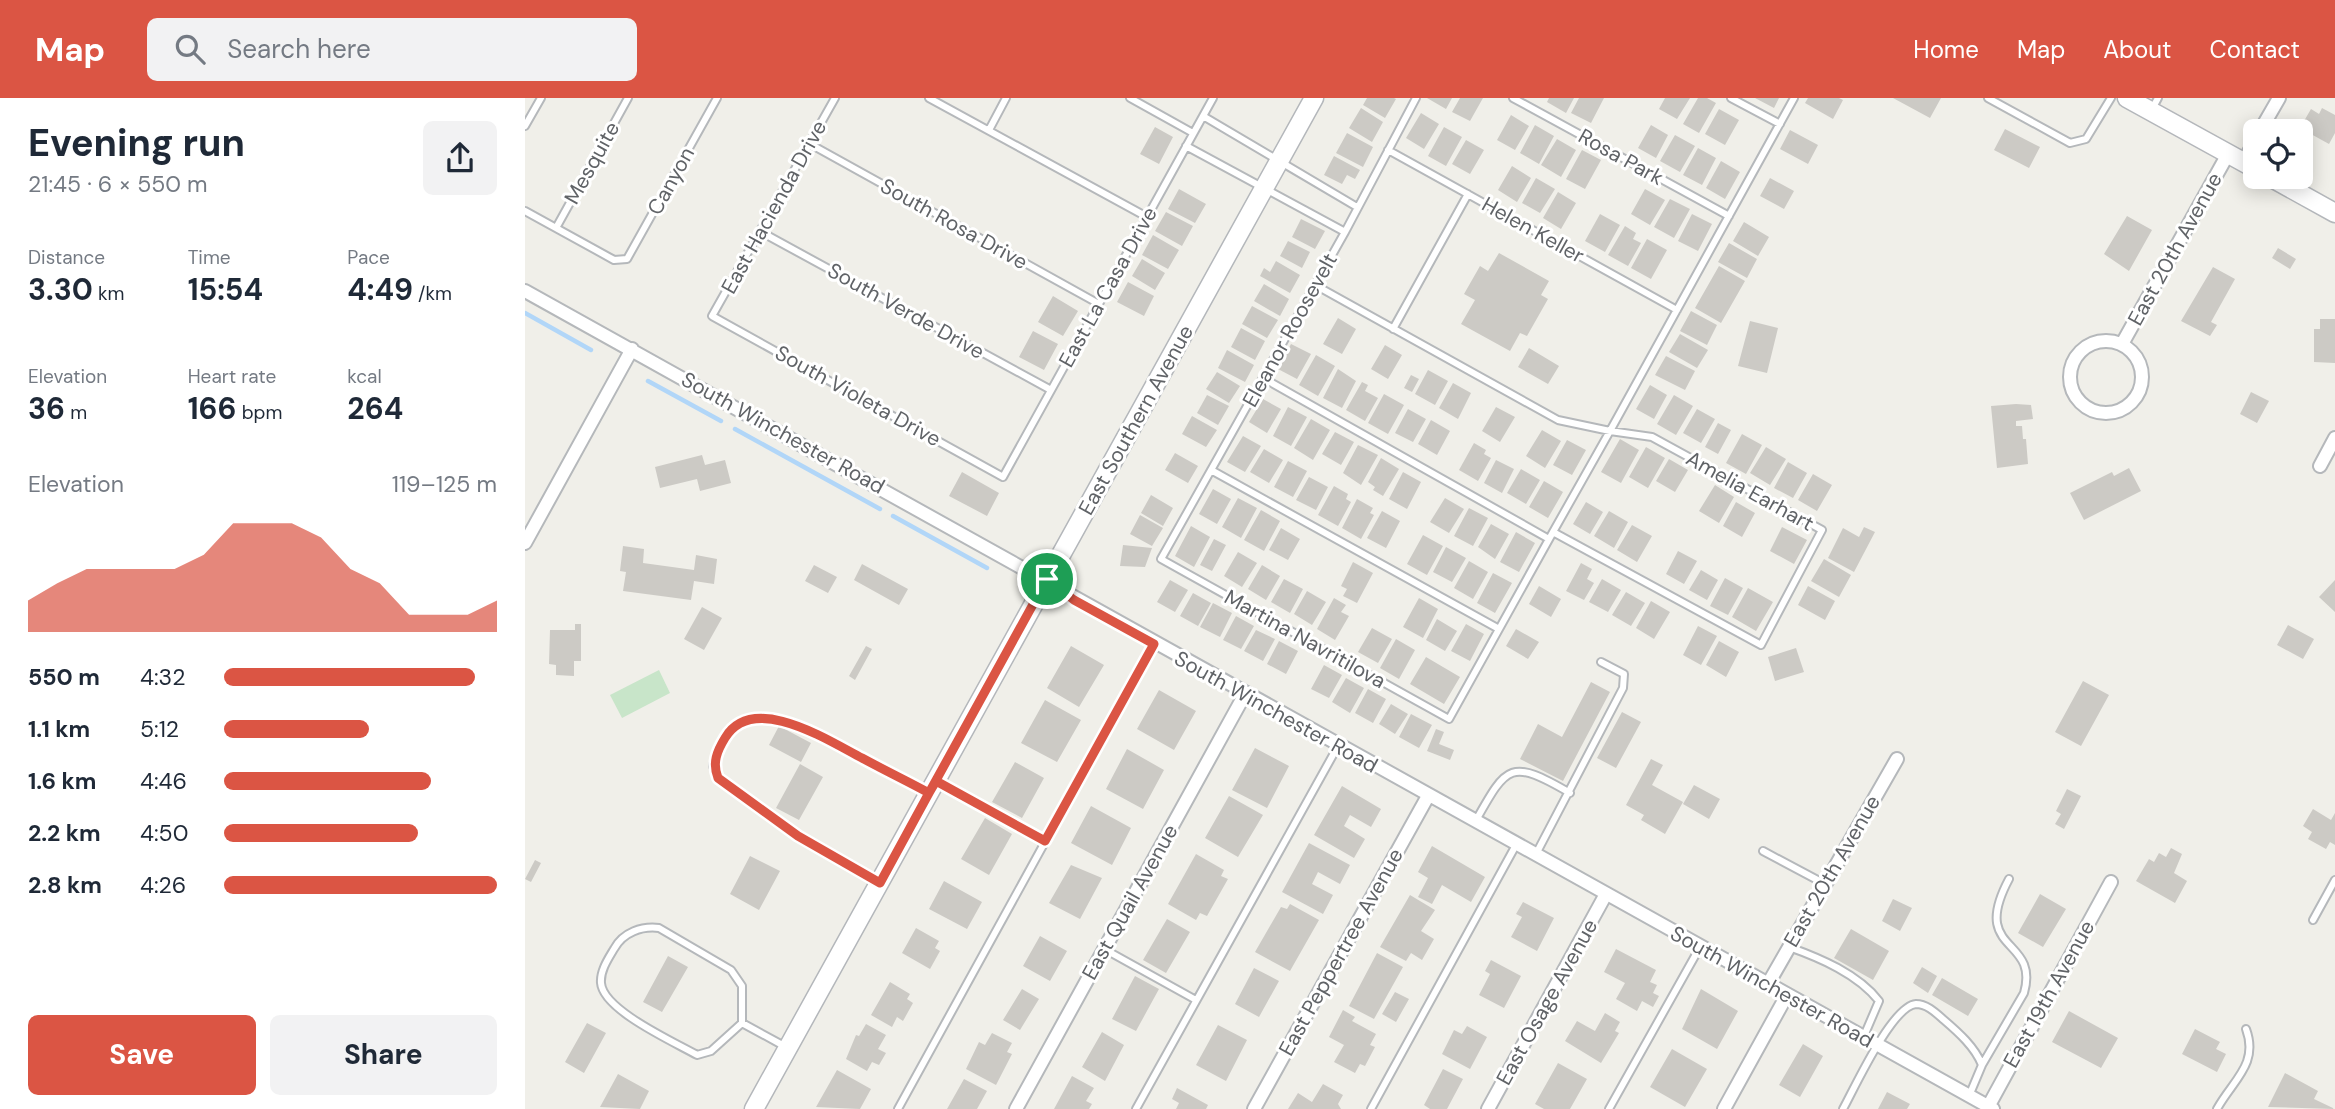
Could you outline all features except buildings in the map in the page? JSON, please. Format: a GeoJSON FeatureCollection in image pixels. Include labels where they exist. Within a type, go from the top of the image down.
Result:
{"type":"FeatureCollection","features":[{"type":"Feature","properties":{"kind":"main road","name":"East Southern Avenue"},"geometry":{"type":"LineString","coordinates":[[754,1109],[1314,98]]}},
{"type":"Feature","properties":{"kind":"main road"},"geometry":{"type":"LineString","coordinates":[[2127,98],[2154,104],[2242,162]]}},
{"type":"Feature","properties":{"kind":"main road"},"geometry":{"type":"LineString","coordinates":[[2292,189],[2335,213]]}},
{"type":"Feature","properties":{"kind":"street"},"geometry":{"type":"LineString","coordinates":[[2267,119],[2279,98]]}},
{"type":"Feature","properties":{"kind":"street","name":"East 20th Avenue"},"geometry":{"type":"LineString","coordinates":[[2122,344],[2242,162]]}},
{"type":"Feature","properties":{"kind":"street","name":"South Winchester Road"},"geometry":{"type":"LineString","coordinates":[[525,290],[1047,579],[1074,600],[1991,1108]]}},
{"type":"Feature","properties":{"kind":"street","name":"East 20th Avenue"},"geometry":{"type":"LineString","coordinates":[[2099,341],[2122,344],[2139,361],[2142,385],[2130,405],[2107,414],[2095,412],[2076,398],[2071,387],[2073,364],[2088,346],[2099,341]]}},
{"type":"Feature","properties":{"kind":"street"},"geometry":{"type":"LineString","coordinates":[[525,543],[632,349]]}},
{"type":"Feature","properties":{"kind":"street"},"geometry":{"type":"LineString","coordinates":[[2320,466],[2335,438]]}},
{"type":"Feature","properties":{"kind":"street","name":"East Quail Avenue"},"geometry":{"type":"LineString","coordinates":[[1016,1109],[1245,694]]}},
{"type":"Feature","properties":{"kind":"street","name":"East 20th Avenue"},"geometry":{"type":"LineString","coordinates":[[1768,984],[1897,759]]}},
{"type":"Feature","properties":{"kind":"street","name":"East Peppertree Avenue"},"geometry":{"type":"LineString","coordinates":[[1254,1109],[1429,796]]}},
{"type":"Feature","properties":{"kind":"street","name":"East 19th Avenue"},"geometry":{"type":"LineString","coordinates":[[1991,1108],[2111,882]]}},
{"type":"Feature","properties":{"kind":"street","name":"East Osage Avenue"},"geometry":{"type":"LineString","coordinates":[[1487,1109],[1606,894]]}},
{"type":"Feature","properties":{"kind":"street"},"geometry":{"type":"LineString","coordinates":[[1724,1109],[1787,995]]}},
{"type":"Feature","properties":{"kind":"street"},"geometry":{"type":"LineString","coordinates":[[1962,1109],[1969,1096]]}},
{"type":"Feature","properties":{"kind":"lane"},"geometry":{"type":"LineString","coordinates":[[525,126],[541,98]]}},
{"type":"Feature","properties":{"kind":"lane","name":"Mesquite"},"geometry":{"type":"LineString","coordinates":[[556,228],[628,98]]}},
{"type":"Feature","properties":{"kind":"lane","name":"Canyon"},"geometry":{"type":"LineString","coordinates":[[556,228],[623,262],[631,255],[717,98]]}},
{"type":"Feature","properties":{"kind":"lane","name":"East Hacienda Drive"},"geometry":{"type":"LineString","coordinates":[[712,316],[835,98]]}},
{"type":"Feature","properties":{"kind":"lane"},"geometry":{"type":"LineString","coordinates":[[929,98],[1147,217]]}},
{"type":"Feature","properties":{"kind":"lane"},"geometry":{"type":"LineString","coordinates":[[989,130],[1006,98]]}},
{"type":"Feature","properties":{"kind":"lane"},"geometry":{"type":"LineString","coordinates":[[1130,98],[1193,133]]}},
{"type":"Feature","properties":{"kind":"lane","name":"East La Casa Drive"},"geometry":{"type":"LineString","coordinates":[[1003,477],[1213,98]]}},
{"type":"Feature","properties":{"kind":"lane","name":"Eleanor Roosevelt"},"geometry":{"type":"LineString","coordinates":[[1161,559],[1345,232],[1416,98]]}},
{"type":"Feature","properties":{"kind":"lane","name":"Rosa Park"},"geometry":{"type":"LineString","coordinates":[[1513,98],[1729,216]]}},
{"type":"Feature","properties":{"kind":"lane"},"geometry":{"type":"LineString","coordinates":[[1731,98],[1780,124]]}},
{"type":"Feature","properties":{"kind":"lane"},"geometry":{"type":"LineString","coordinates":[[1211,470],[1499,629],[1794,98]]}},
{"type":"Feature","properties":{"kind":"lane"},"geometry":{"type":"LineString","coordinates":[[1988,98],[2070,143],[2086,139],[2111,98]]}},
{"type":"Feature","properties":{"kind":"lane"},"geometry":{"type":"LineString","coordinates":[[1203,116],[1357,207]]}},
{"type":"Feature","properties":{"kind":"lane","name":"South Rosa Drive"},"geometry":{"type":"LineString","coordinates":[[810,144],[1099,304]]}},
{"type":"Feature","properties":{"kind":"lane"},"geometry":{"type":"LineString","coordinates":[[1186,146],[1345,232]]}},
{"type":"Feature","properties":{"kind":"lane","name":"Helen Keller"},"geometry":{"type":"LineString","coordinates":[[1388,150],[1677,310]]}},
{"type":"Feature","properties":{"kind":"lane"},"geometry":{"type":"LineString","coordinates":[[1393,328],[1468,194]]}},
{"type":"Feature","properties":{"kind":"lane"},"geometry":{"type":"LineString","coordinates":[[525,211],[556,228]]}},
{"type":"Feature","properties":{"kind":"lane","name":"South Verde Drive"},"geometry":{"type":"LineString","coordinates":[[761,232],[1051,390]]}},
{"type":"Feature","properties":{"kind":"lane"},"geometry":{"type":"LineString","coordinates":[[1315,285],[1558,420],[1609,430]]}},
{"type":"Feature","properties":{"kind":"lane","name":"South Violeta Drive"},"geometry":{"type":"LineString","coordinates":[[712,316],[1003,477]]}},
{"type":"Feature","properties":{"kind":"lane"},"geometry":{"type":"LineString","coordinates":[[1263,378],[1551,536]]}},
{"type":"Feature","properties":{"kind":"lane","name":"Amelia Earhart"},"geometry":{"type":"LineString","coordinates":[[1551,536],[1761,645],[1822,530],[1652,437],[1609,430]]}},
{"type":"Feature","properties":{"kind":"lane","name":"Martina Navritilova"},"geometry":{"type":"LineString","coordinates":[[1161,559],[1449,719],[1499,629]]}},
{"type":"Feature","properties":{"kind":"lane"},"geometry":{"type":"LineString","coordinates":[[898,1109],[1154,644]]}},
{"type":"Feature","properties":{"kind":"lane"},"geometry":{"type":"LineString","coordinates":[[1535,856],[1623,688],[1624,674],[1601,662]]}},
{"type":"Feature","properties":{"kind":"lane"},"geometry":{"type":"LineString","coordinates":[[880,883],[798,836],[718,778],[713,766],[725,737],[740,723],[751,720],[785,721],[1045,841]]}},
{"type":"Feature","properties":{"kind":"lane"},"geometry":{"type":"LineString","coordinates":[[1136,1109],[1338,746]]}},
{"type":"Feature","properties":{"kind":"lane"},"geometry":{"type":"LineString","coordinates":[[1475,822],[1494,788],[1506,774],[1515,770],[1528,772],[1570,793]]}},
{"type":"Feature","properties":{"kind":"lane"},"geometry":{"type":"LineString","coordinates":[[1371,1109],[1516,845]]}},
{"type":"Feature","properties":{"kind":"lane"},"geometry":{"type":"LineString","coordinates":[[1763,851],[1825,884]]}},
{"type":"Feature","properties":{"kind":"lane"},"geometry":{"type":"LineString","coordinates":[[1969,1096],[1982,1065],[2024,993],[2027,981],[2020,954],[1997,930],[1995,916],[1999,899],[2009,879]]}},
{"type":"Feature","properties":{"kind":"lane"},"geometry":{"type":"LineString","coordinates":[[2313,920],[2335,880]]}},
{"type":"Feature","properties":{"kind":"lane"},"geometry":{"type":"LineString","coordinates":[[648,927],[659,928],[731,970],[742,986],[742,1023],[711,1051],[697,1055],[613,1007],[601,986],[601,973],[618,942],[633,931],[648,927]]}},
{"type":"Feature","properties":{"kind":"lane"},"geometry":{"type":"LineString","coordinates":[[1609,1109],[1700,947]]}},
{"type":"Feature","properties":{"kind":"lane"},"geometry":{"type":"LineString","coordinates":[[1789,947],[1815,956],[1869,988],[1879,1001],[1864,1037]]}},
{"type":"Feature","properties":{"kind":"lane"},"geometry":{"type":"LineString","coordinates":[[1104,949],[1196,1000]]}},
{"type":"Feature","properties":{"kind":"lane"},"geometry":{"type":"LineString","coordinates":[[1843,1109],[1878,1046],[1902,1011],[1919,1004],[1928,1007],[1955,1030],[1982,1065]]}},
{"type":"Feature","properties":{"kind":"lane"},"geometry":{"type":"LineString","coordinates":[[742,1023],[788,1048]]}},
{"type":"Feature","properties":{"kind":"lane"},"geometry":{"type":"LineString","coordinates":[[2217,1109],[2249,1060],[2252,1045],[2246,1029]]}},
{"type":"Feature","properties":{"kind":"green space"},"geometry":{"type":"Polygon","coordinates":[[[659,670],[670,693],[622,718],[610,695],[659,670]]]}},
{"type":"Feature","properties":{"kind":"waterway"},"geometry":{"type":"LineString","coordinates":[[525,313],[591,350]]}},
{"type":"Feature","properties":{"kind":"waterway"},"geometry":{"type":"LineString","coordinates":[[648,381],[721,421]]}},
{"type":"Feature","properties":{"kind":"waterway"},"geometry":{"type":"LineString","coordinates":[[735,429],[880,509]]}},
{"type":"Feature","properties":{"kind":"waterway"},"geometry":{"type":"LineString","coordinates":[[893,516],[987,568]]}},
{"type":"Feature","properties":{"kind":"route"},"geometry":{"type":"LineString","coordinates":[[1047,579],[929,793],[880,883],[798,836],[732,791],[718,778],[713,766],[725,737],[732,729],[751,720],[785,721],[929,793],[936,781],[1045,841],[1154,644],[1074,600],[1047,579]]}}]}
